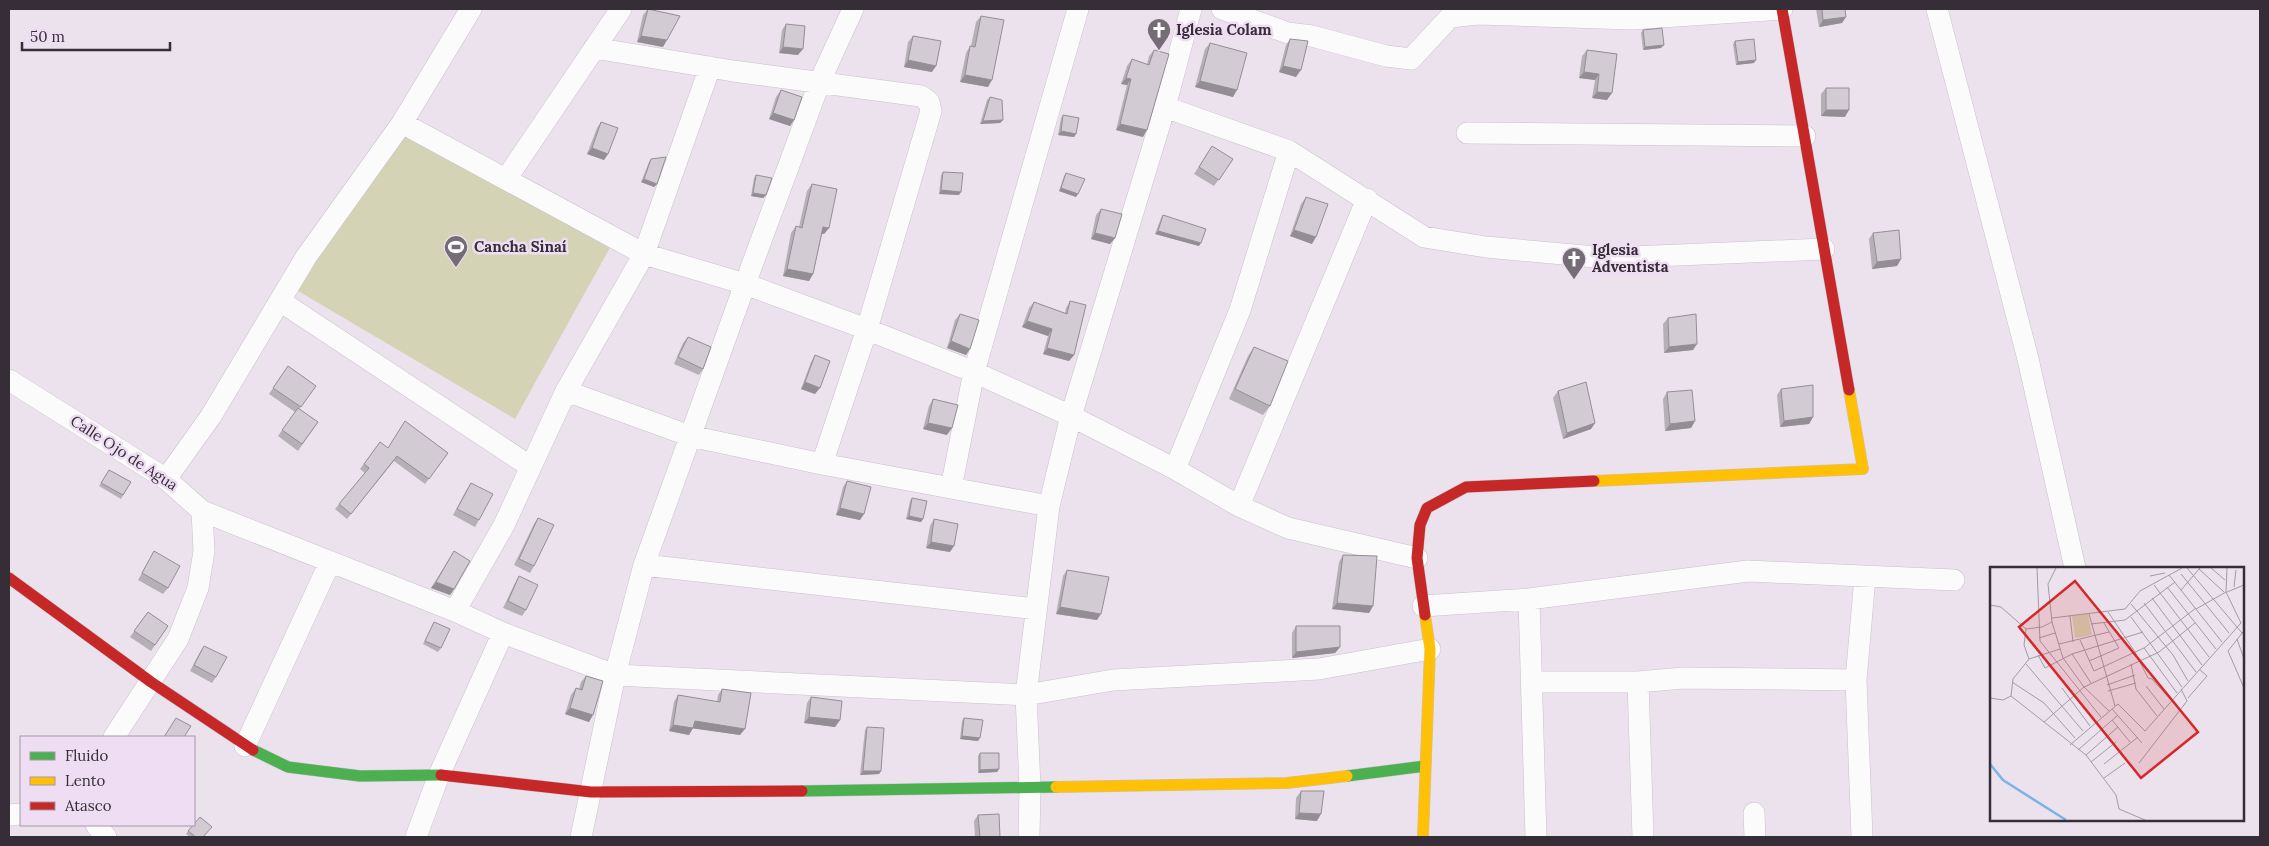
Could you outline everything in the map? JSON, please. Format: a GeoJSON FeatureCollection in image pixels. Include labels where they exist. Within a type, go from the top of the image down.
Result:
{"type":"FeatureCollection","features":[{"type":"Feature","properties":{"kind":"street"},"geometry":{"type":"LineString","coordinates":[[166,479],[211,416],[306,257],[402,123],[471,9]]}},
{"type":"Feature","properties":{"kind":"street"},"geometry":{"type":"LineString","coordinates":[[506,179],[621,9]]}},
{"type":"Feature","properties":{"kind":"street"},"geometry":{"type":"LineString","coordinates":[[581,837],[614,675],[644,565],[820,81],[853,9]]}},
{"type":"Feature","properties":{"kind":"street"},"geometry":{"type":"LineString","coordinates":[[951,488],[974,372],[1078,9]]}},
{"type":"Feature","properties":{"kind":"street"},"geometry":{"type":"LineString","coordinates":[[1029,837],[1030,787],[1026,695],[1049,506],[1071,416],[1165,107],[1191,9]]}},
{"type":"Feature","properties":{"kind":"street"},"geometry":{"type":"LineString","coordinates":[[1222,9],[1288,33],[1312,36],[1386,56],[1411,59],[1450,18],[1478,14],[1631,19],[1782,9],[1863,469],[1466,487],[1427,508],[1420,525],[1417,558],[1430,649],[1423,837]]}},
{"type":"Feature","properties":{"kind":"street"},"geometry":{"type":"LineString","coordinates":[[1936,9],[2028,359],[2074,567]]}},
{"type":"Feature","properties":{"kind":"street"},"geometry":{"type":"LineString","coordinates":[[594,48],[710,67],[921,96],[930,102],[931,111],[867,329],[822,464]]}},
{"type":"Feature","properties":{"kind":"street"},"geometry":{"type":"LineString","coordinates":[[455,611],[504,525],[566,391],[644,254],[710,67]]}},
{"type":"Feature","properties":{"kind":"street"},"geometry":{"type":"LineString","coordinates":[[1165,107],[1289,151],[1424,237],[1486,247],[1607,258],[1824,249]]}},
{"type":"Feature","properties":{"kind":"street"},"geometry":{"type":"LineString","coordinates":[[402,123],[644,254],[745,284],[867,329],[974,372],[1071,416],[1176,469],[1239,506],[1288,528],[1417,558]]}},
{"type":"Feature","properties":{"kind":"street"},"geometry":{"type":"LineString","coordinates":[[1467,133],[1805,136]]}},
{"type":"Feature","properties":{"kind":"street"},"geometry":{"type":"LineString","coordinates":[[1176,469],[1240,310],[1289,151]]}},
{"type":"Feature","properties":{"kind":"street"},"geometry":{"type":"LineString","coordinates":[[1239,506],[1367,199]]}},
{"type":"Feature","properties":{"kind":"street"},"geometry":{"type":"LineString","coordinates":[[280,301],[531,466]]}},
{"type":"Feature","properties":{"kind":"street","name":"Calle Ojo de Agua"},"geometry":{"type":"LineString","coordinates":[[9,380],[166,479],[202,511],[455,611],[503,633],[614,675],[1026,695],[1113,680],[1319,669],[1430,649]]}},
{"type":"Feature","properties":{"kind":"street"},"geometry":{"type":"LineString","coordinates":[[566,391],[690,436],[822,464],[1049,506]]}},
{"type":"Feature","properties":{"kind":"street"},"geometry":{"type":"LineString","coordinates":[[115,736],[178,639],[198,588],[204,551],[202,511]]}},
{"type":"Feature","properties":{"kind":"street"},"geometry":{"type":"LineString","coordinates":[[245,746],[330,562]]}},
{"type":"Feature","properties":{"kind":"street"},"geometry":{"type":"LineString","coordinates":[[644,565],[1036,609]]}},
{"type":"Feature","properties":{"kind":"street"},"geometry":{"type":"LineString","coordinates":[[1423,606],[1529,599],[1748,571],[1954,580]]}},
{"type":"Feature","properties":{"kind":"street"},"geometry":{"type":"LineString","coordinates":[[1862,837],[1856,680],[1865,576]]}},
{"type":"Feature","properties":{"kind":"street"},"geometry":{"type":"LineString","coordinates":[[9,578],[151,682],[245,746],[267,759],[288,767],[360,776],[439,775],[591,792],[1287,783],[1425,766]]}},
{"type":"Feature","properties":{"kind":"street"},"geometry":{"type":"LineString","coordinates":[[1529,599],[1536,837]]}},
{"type":"Feature","properties":{"kind":"street"},"geometry":{"type":"LineString","coordinates":[[416,837],[439,775],[503,633]]}},
{"type":"Feature","properties":{"kind":"street"},"geometry":{"type":"LineString","coordinates":[[1532,682],[1638,682],[1682,678],[1856,680]]}},
{"type":"Feature","properties":{"kind":"street"},"geometry":{"type":"LineString","coordinates":[[1638,682],[1643,837]]}},
{"type":"Feature","properties":{"kind":"street"},"geometry":{"type":"LineString","coordinates":[[1754,812],[1754,837]]}},
{"type":"Feature","properties":{"kind":"street"},"geometry":{"type":"LineString","coordinates":[[97,826],[106,837]]}},
{"type":"Feature","properties":{"kind":"green space","name":"Cancha Sinaí"},"geometry":{"type":"Polygon","coordinates":[[[399,128],[612,244],[515,419],[298,291],[399,128]]]}},
{"type":"Feature","properties":{"kind":"building"},"geometry":{"type":"Polygon","coordinates":[[[648,9],[680,16],[667,40],[641,36],[648,9]]]}},
{"type":"Feature","properties":{"kind":"building"},"geometry":{"type":"Polygon","coordinates":[[[1822,9],[1845,9],[1846,17],[1823,20],[1822,9]]]}},
{"type":"Feature","properties":{"kind":"building"},"geometry":{"type":"Polygon","coordinates":[[[981,16],[1004,20],[992,80],[965,75],[970,46],[975,47],[981,16]]]}},
{"type":"Feature","properties":{"kind":"building"},"geometry":{"type":"Polygon","coordinates":[[[786,24],[805,26],[803,49],[783,47],[786,24]]]}},
{"type":"Feature","properties":{"kind":"building"},"geometry":{"type":"Polygon","coordinates":[[[1662,28],[1664,45],[1645,47],[1643,30],[1662,28]]]}},
{"type":"Feature","properties":{"kind":"building"},"geometry":{"type":"Polygon","coordinates":[[[913,36],[941,41],[936,66],[908,60],[913,36]]]}},
{"type":"Feature","properties":{"kind":"building"},"geometry":{"type":"Polygon","coordinates":[[[1290,39],[1308,41],[1301,70],[1283,66],[1290,39]]]}},
{"type":"Feature","properties":{"kind":"building"},"geometry":{"type":"Polygon","coordinates":[[[1754,39],[1756,60],[1738,62],[1735,41],[1754,39]]]}},
{"type":"Feature","properties":{"kind":"building"},"geometry":{"type":"Polygon","coordinates":[[[1210,43],[1247,53],[1237,90],[1200,81],[1210,43]]]}},
{"type":"Feature","properties":{"kind":"building"},"geometry":{"type":"Polygon","coordinates":[[[1154,50],[1169,54],[1147,130],[1120,124],[1131,79],[1126,78],[1132,59],[1149,65],[1154,50]]]}},
{"type":"Feature","properties":{"kind":"building"},"geometry":{"type":"Polygon","coordinates":[[[1587,50],[1617,54],[1612,93],[1597,92],[1599,74],[1584,72],[1587,50]]]}},
{"type":"Feature","properties":{"kind":"building"},"geometry":{"type":"Polygon","coordinates":[[[1826,88],[1849,88],[1849,110],[1826,110],[1826,88]]]}},
{"type":"Feature","properties":{"kind":"building"},"geometry":{"type":"Polygon","coordinates":[[[781,90],[802,97],[794,120],[773,113],[781,90]]]}},
{"type":"Feature","properties":{"kind":"building"},"geometry":{"type":"Polygon","coordinates":[[[990,97],[1002,100],[1003,120],[983,121],[990,97]]]}},
{"type":"Feature","properties":{"kind":"building"},"geometry":{"type":"Polygon","coordinates":[[[1063,115],[1079,118],[1076,134],[1061,131],[1063,115]]]}},
{"type":"Feature","properties":{"kind":"building"},"geometry":{"type":"Polygon","coordinates":[[[601,122],[618,128],[608,154],[592,148],[601,122]]]}},
{"type":"Feature","properties":{"kind":"building"},"geometry":{"type":"Polygon","coordinates":[[[1212,146],[1233,159],[1219,180],[1199,167],[1212,146]]]}},
{"type":"Feature","properties":{"kind":"building"},"geometry":{"type":"Polygon","coordinates":[[[666,157],[657,184],[644,179],[651,159],[666,157]]]}},
{"type":"Feature","properties":{"kind":"building"},"geometry":{"type":"Polygon","coordinates":[[[943,172],[963,173],[961,192],[941,190],[943,172]]]}},
{"type":"Feature","properties":{"kind":"building"},"geometry":{"type":"Polygon","coordinates":[[[1066,173],[1085,179],[1078,194],[1061,188],[1066,173]]]}},
{"type":"Feature","properties":{"kind":"building"},"geometry":{"type":"Polygon","coordinates":[[[756,175],[772,178],[766,195],[753,193],[756,175]]]}},
{"type":"Feature","properties":{"kind":"building"},"geometry":{"type":"Polygon","coordinates":[[[812,184],[837,189],[829,228],[823,227],[813,274],[787,269],[796,226],[802,228],[812,184]]]}},
{"type":"Feature","properties":{"kind":"building"},"geometry":{"type":"Polygon","coordinates":[[[1306,197],[1328,204],[1316,237],[1294,230],[1306,197]]]}},
{"type":"Feature","properties":{"kind":"building"},"geometry":{"type":"Polygon","coordinates":[[[1101,209],[1122,214],[1115,238],[1095,233],[1101,209]]]}},
{"type":"Feature","properties":{"kind":"building"},"geometry":{"type":"Polygon","coordinates":[[[1163,215],[1206,229],[1201,243],[1158,231],[1163,215]]]}},
{"type":"Feature","properties":{"kind":"building"},"geometry":{"type":"Polygon","coordinates":[[[1899,230],[1901,259],[1877,262],[1873,233],[1899,230]]]}},
{"type":"Feature","properties":{"kind":"building"},"geometry":{"type":"Polygon","coordinates":[[[1070,301],[1086,305],[1074,355],[1047,348],[1052,329],[1027,321],[1034,302],[1067,314],[1070,301]]]}},
{"type":"Feature","properties":{"kind":"building"},"geometry":{"type":"Polygon","coordinates":[[[960,314],[979,320],[970,349],[951,341],[960,314]]]}},
{"type":"Feature","properties":{"kind":"building"},"geometry":{"type":"Polygon","coordinates":[[[1696,314],[1697,344],[1669,347],[1668,318],[1696,314]]]}},
{"type":"Feature","properties":{"kind":"building"},"geometry":{"type":"Polygon","coordinates":[[[688,337],[711,347],[703,369],[678,357],[688,337]]]}},
{"type":"Feature","properties":{"kind":"building"},"geometry":{"type":"Polygon","coordinates":[[[1254,347],[1288,361],[1270,406],[1235,389],[1254,347]]]}},
{"type":"Feature","properties":{"kind":"building"},"geometry":{"type":"Polygon","coordinates":[[[815,355],[830,361],[820,388],[805,382],[815,355]]]}},
{"type":"Feature","properties":{"kind":"building"},"geometry":{"type":"Polygon","coordinates":[[[288,366],[316,386],[301,407],[273,388],[288,366]]]}},
{"type":"Feature","properties":{"kind":"building"},"geometry":{"type":"Polygon","coordinates":[[[1586,382],[1595,423],[1567,433],[1558,391],[1586,382]]]}},
{"type":"Feature","properties":{"kind":"building"},"geometry":{"type":"Polygon","coordinates":[[[1813,385],[1813,417],[1784,421],[1781,389],[1813,385]]]}},
{"type":"Feature","properties":{"kind":"building"},"geometry":{"type":"Polygon","coordinates":[[[1692,390],[1695,421],[1670,424],[1667,392],[1692,390]]]}},
{"type":"Feature","properties":{"kind":"building"},"geometry":{"type":"Polygon","coordinates":[[[933,399],[958,405],[952,428],[928,423],[933,399]]]}},
{"type":"Feature","properties":{"kind":"building"},"geometry":{"type":"Polygon","coordinates":[[[298,408],[318,422],[302,444],[282,430],[298,408]]]}},
{"type":"Feature","properties":{"kind":"building"},"geometry":{"type":"Polygon","coordinates":[[[405,421],[448,453],[429,479],[397,456],[351,514],[339,504],[369,468],[364,464],[380,442],[388,448],[405,421]]]}},
{"type":"Feature","properties":{"kind":"building"},"geometry":{"type":"Polygon","coordinates":[[[109,470],[131,482],[123,495],[101,483],[109,470]]]}},
{"type":"Feature","properties":{"kind":"building"},"geometry":{"type":"Polygon","coordinates":[[[847,481],[871,487],[864,514],[840,508],[847,481]]]}},
{"type":"Feature","properties":{"kind":"building"},"geometry":{"type":"Polygon","coordinates":[[[471,483],[493,494],[479,520],[457,509],[471,483]]]}},
{"type":"Feature","properties":{"kind":"building"},"geometry":{"type":"Polygon","coordinates":[[[912,498],[927,501],[923,519],[909,516],[912,498]]]}},
{"type":"Feature","properties":{"kind":"building"},"geometry":{"type":"Polygon","coordinates":[[[538,518],[554,525],[534,566],[519,559],[538,518]]]}},
{"type":"Feature","properties":{"kind":"building"},"geometry":{"type":"Polygon","coordinates":[[[934,519],[958,524],[954,546],[931,542],[934,519]]]}},
{"type":"Feature","properties":{"kind":"building"},"geometry":{"type":"Polygon","coordinates":[[[154,551],[180,566],[168,588],[142,573],[154,551]]]}},
{"type":"Feature","properties":{"kind":"building"},"geometry":{"type":"Polygon","coordinates":[[[454,551],[470,561],[454,589],[436,582],[454,551]]]}},
{"type":"Feature","properties":{"kind":"building"},"geometry":{"type":"Polygon","coordinates":[[[1343,555],[1377,556],[1373,606],[1337,603],[1343,555]]]}},
{"type":"Feature","properties":{"kind":"building"},"geometry":{"type":"Polygon","coordinates":[[[1067,570],[1109,577],[1101,614],[1060,607],[1067,570]]]}},
{"type":"Feature","properties":{"kind":"building"},"geometry":{"type":"Polygon","coordinates":[[[519,576],[538,585],[526,610],[508,601],[519,576]]]}},
{"type":"Feature","properties":{"kind":"building"},"geometry":{"type":"Polygon","coordinates":[[[148,612],[168,626],[155,645],[134,631],[148,612]]]}},
{"type":"Feature","properties":{"kind":"building"},"geometry":{"type":"Polygon","coordinates":[[[434,622],[450,629],[441,648],[425,641],[434,622]]]}},
{"type":"Feature","properties":{"kind":"building"},"geometry":{"type":"Polygon","coordinates":[[[1296,626],[1340,626],[1340,647],[1296,652],[1296,626]]]}},
{"type":"Feature","properties":{"kind":"building"},"geometry":{"type":"Polygon","coordinates":[[[204,646],[227,657],[216,677],[194,665],[204,646]]]}},
{"type":"Feature","properties":{"kind":"building"},"geometry":{"type":"Polygon","coordinates":[[[586,676],[603,681],[593,715],[570,708],[576,688],[582,690],[586,676]]]}},
{"type":"Feature","properties":{"kind":"building"},"geometry":{"type":"Polygon","coordinates":[[[722,689],[751,693],[745,729],[695,721],[693,728],[673,725],[678,695],[720,702],[722,689]]]}},
{"type":"Feature","properties":{"kind":"building"},"geometry":{"type":"Polygon","coordinates":[[[811,697],[842,701],[840,720],[809,717],[811,697]]]}},
{"type":"Feature","properties":{"kind":"building"},"geometry":{"type":"Polygon","coordinates":[[[176,718],[191,726],[185,736],[165,736],[176,718]]]}},
{"type":"Feature","properties":{"kind":"building"},"geometry":{"type":"Polygon","coordinates":[[[964,718],[983,720],[980,738],[962,736],[964,718]]]}},
{"type":"Feature","properties":{"kind":"building"},"geometry":{"type":"Polygon","coordinates":[[[867,727],[884,728],[881,771],[863,771],[867,727]]]}},
{"type":"Feature","properties":{"kind":"building"},"geometry":{"type":"Polygon","coordinates":[[[980,753],[999,753],[999,769],[980,770],[980,753]]]}},
{"type":"Feature","properties":{"kind":"building"},"geometry":{"type":"Polygon","coordinates":[[[1301,791],[1324,791],[1321,814],[1299,813],[1301,791]]]}},
{"type":"Feature","properties":{"kind":"building"},"geometry":{"type":"Polygon","coordinates":[[[999,814],[1000,837],[980,837],[978,815],[999,814]]]}},
{"type":"Feature","properties":{"kind":"building"},"geometry":{"type":"Polygon","coordinates":[[[200,817],[212,827],[203,837],[196,837],[188,831],[192,826],[195,826],[195,823],[200,817]]]}},
{"type":"Feature","properties":{"kind":"traffic: fast"},"geometry":{"type":"LineString","coordinates":[[253,750],[288,767],[360,776],[441,775]]}},
{"type":"Feature","properties":{"kind":"traffic: fast"},"geometry":{"type":"LineString","coordinates":[[1347,776],[1425,766]]}},
{"type":"Feature","properties":{"kind":"traffic: fast"},"geometry":{"type":"LineString","coordinates":[[802,791],[1056,787]]}},
{"type":"Feature","properties":{"kind":"traffic: slow"},"geometry":{"type":"LineString","coordinates":[[1594,481],[1863,469],[1849,390]]}},
{"type":"Feature","properties":{"kind":"traffic: slow"},"geometry":{"type":"LineString","coordinates":[[1423,837],[1430,649],[1425,615]]}},
{"type":"Feature","properties":{"kind":"traffic: slow"},"geometry":{"type":"LineString","coordinates":[[1056,787],[1287,783],[1347,776]]}},
{"type":"Feature","properties":{"kind":"traffic: jam"},"geometry":{"type":"LineString","coordinates":[[1782,9],[1849,390]]}},
{"type":"Feature","properties":{"kind":"traffic: jam"},"geometry":{"type":"LineString","coordinates":[[1425,615],[1417,558],[1420,525],[1427,508],[1466,487],[1594,481]]}},
{"type":"Feature","properties":{"kind":"traffic: jam"},"geometry":{"type":"LineString","coordinates":[[9,578],[151,682],[253,750]]}},
{"type":"Feature","properties":{"kind":"traffic: jam"},"geometry":{"type":"LineString","coordinates":[[441,775],[591,792],[802,791]]}},
{"type":"Feature","properties":{"kind":"place","name":"Iglesia Colam"},"geometry":{"type":"Point","coordinates":[1159,51]}},
{"type":"Feature","properties":{"kind":"place","name":"Cancha Sinaí"},"geometry":{"type":"Point","coordinates":[456,268]}},
{"type":"Feature","properties":{"kind":"place","name":"Iglesia Adventista"},"geometry":{"type":"Point","coordinates":[1574,280]}}]}
